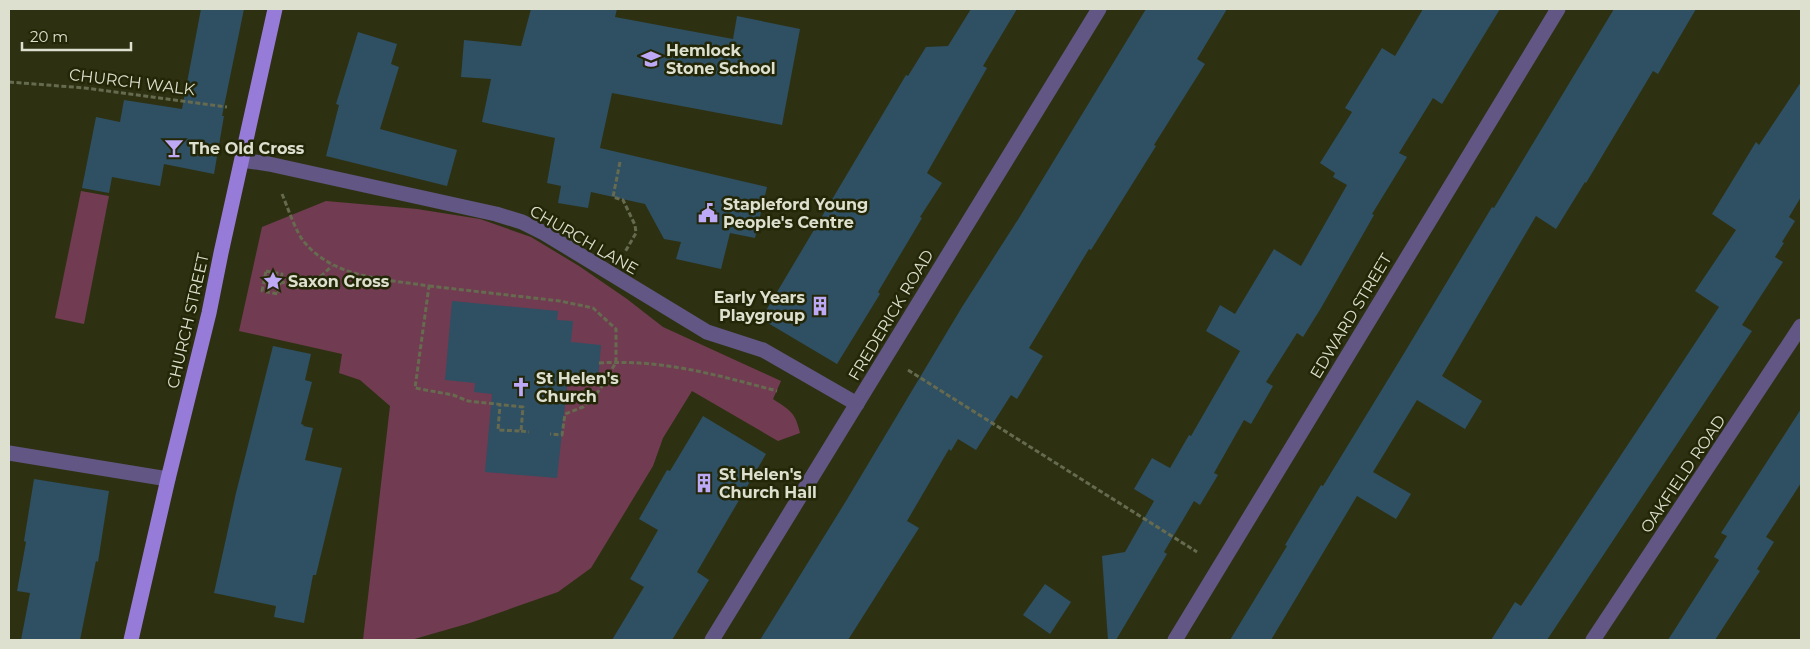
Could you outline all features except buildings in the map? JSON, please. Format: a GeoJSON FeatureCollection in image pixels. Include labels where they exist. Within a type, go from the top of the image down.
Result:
{"type":"FeatureCollection","features":[{"type":"Feature","properties":{"kind":"main road","name":"CHURCH STREET"},"geometry":{"type":"LineString","coordinates":[[130,640],[210,313],[221,253],[275,9]]}},
{"type":"Feature","properties":{"kind":"street","name":"FREDERICK ROAD"},"geometry":{"type":"LineString","coordinates":[[712,640],[1099,9]]}},
{"type":"Feature","properties":{"kind":"street","name":"EDWARD STREET"},"geometry":{"type":"LineString","coordinates":[[1175,640],[1558,9]]}},
{"type":"Feature","properties":{"kind":"street","name":"CHURCH LANE"},"geometry":{"type":"LineString","coordinates":[[242,160],[269,164],[496,214],[522,222],[544,233],[708,332],[763,350],[857,404]]}},
{"type":"Feature","properties":{"kind":"street","name":"OAKFIELD ROAD"},"geometry":{"type":"LineString","coordinates":[[1593,640],[1801,326]]}},
{"type":"Feature","properties":{"kind":"street"},"geometry":{"type":"LineString","coordinates":[[9,453],[168,479]]}},
{"type":"Feature","properties":{"kind":"path","name":"CHURCH WALK"},"geometry":{"type":"LineString","coordinates":[[9,82],[84,88],[252,112]]}},
{"type":"Feature","properties":{"kind":"path"},"geometry":{"type":"LineString","coordinates":[[610,274],[636,233],[635,224],[623,200],[613,197],[620,162]]}},
{"type":"Feature","properties":{"kind":"path"},"geometry":{"type":"LineString","coordinates":[[269,164],[304,242],[332,266],[348,273],[429,286],[560,301],[593,308],[616,329],[616,362],[594,397],[583,407],[565,414],[562,435],[550,434]]}},
{"type":"Feature","properties":{"kind":"path"},"geometry":{"type":"LineString","coordinates":[[280,282],[309,287],[332,266]]}},
{"type":"Feature","properties":{"kind":"path"},"geometry":{"type":"LineString","coordinates":[[266,271],[282,274],[280,282],[278,294],[262,291],[266,271]]}},
{"type":"Feature","properties":{"kind":"path"},"geometry":{"type":"LineString","coordinates":[[429,286],[415,388],[453,395],[468,401],[523,407],[521,431]]}},
{"type":"Feature","properties":{"kind":"path"},"geometry":{"type":"LineString","coordinates":[[886,356],[1221,566]]}},
{"type":"Feature","properties":{"kind":"path"},"geometry":{"type":"LineString","coordinates":[[599,363],[643,362],[693,369],[777,391],[785,395]]}},
{"type":"Feature","properties":{"kind":"path"},"geometry":{"type":"LineString","coordinates":[[500,405],[498,430],[529,432]]}},
{"type":"Feature","properties":{"kind":"shaded area"},"geometry":{"type":"Polygon","coordinates":[[[81,191],[109,196],[84,324],[55,318],[81,191]]]}},
{"type":"Feature","properties":{"kind":"shaded area"},"geometry":{"type":"Polygon","coordinates":[[[326,201],[417,209],[480,219],[531,237],[579,266],[627,299],[663,327],[781,381],[773,399],[794,416],[800,433],[778,441],[692,391],[663,438],[653,466],[591,568],[558,592],[470,623],[411,640],[363,640],[390,406],[360,380],[339,373],[342,354],[239,331],[262,227],[326,201]]]}},
{"type":"Feature","properties":{"kind":"place","name":"Hemlock Stone School"},"geometry":{"type":"Point","coordinates":[651,59]}},
{"type":"Feature","properties":{"kind":"place","name":"The Old Cross"},"geometry":{"type":"Point","coordinates":[174,148]}},
{"type":"Feature","properties":{"kind":"place","name":"Stapleford Young People's Centre"},"geometry":{"type":"Point","coordinates":[708,213]}},
{"type":"Feature","properties":{"kind":"place","name":"Saxon Cross"},"geometry":{"type":"Point","coordinates":[273,281]}},
{"type":"Feature","properties":{"kind":"place","name":"Early Years Playgroup"},"geometry":{"type":"Point","coordinates":[820,306]}},
{"type":"Feature","properties":{"kind":"place","name":"St Helen's Church"},"geometry":{"type":"Point","coordinates":[521,387]}},
{"type":"Feature","properties":{"kind":"place","name":"St Helen's Church Hall"},"geometry":{"type":"Point","coordinates":[704,483]}}]}
